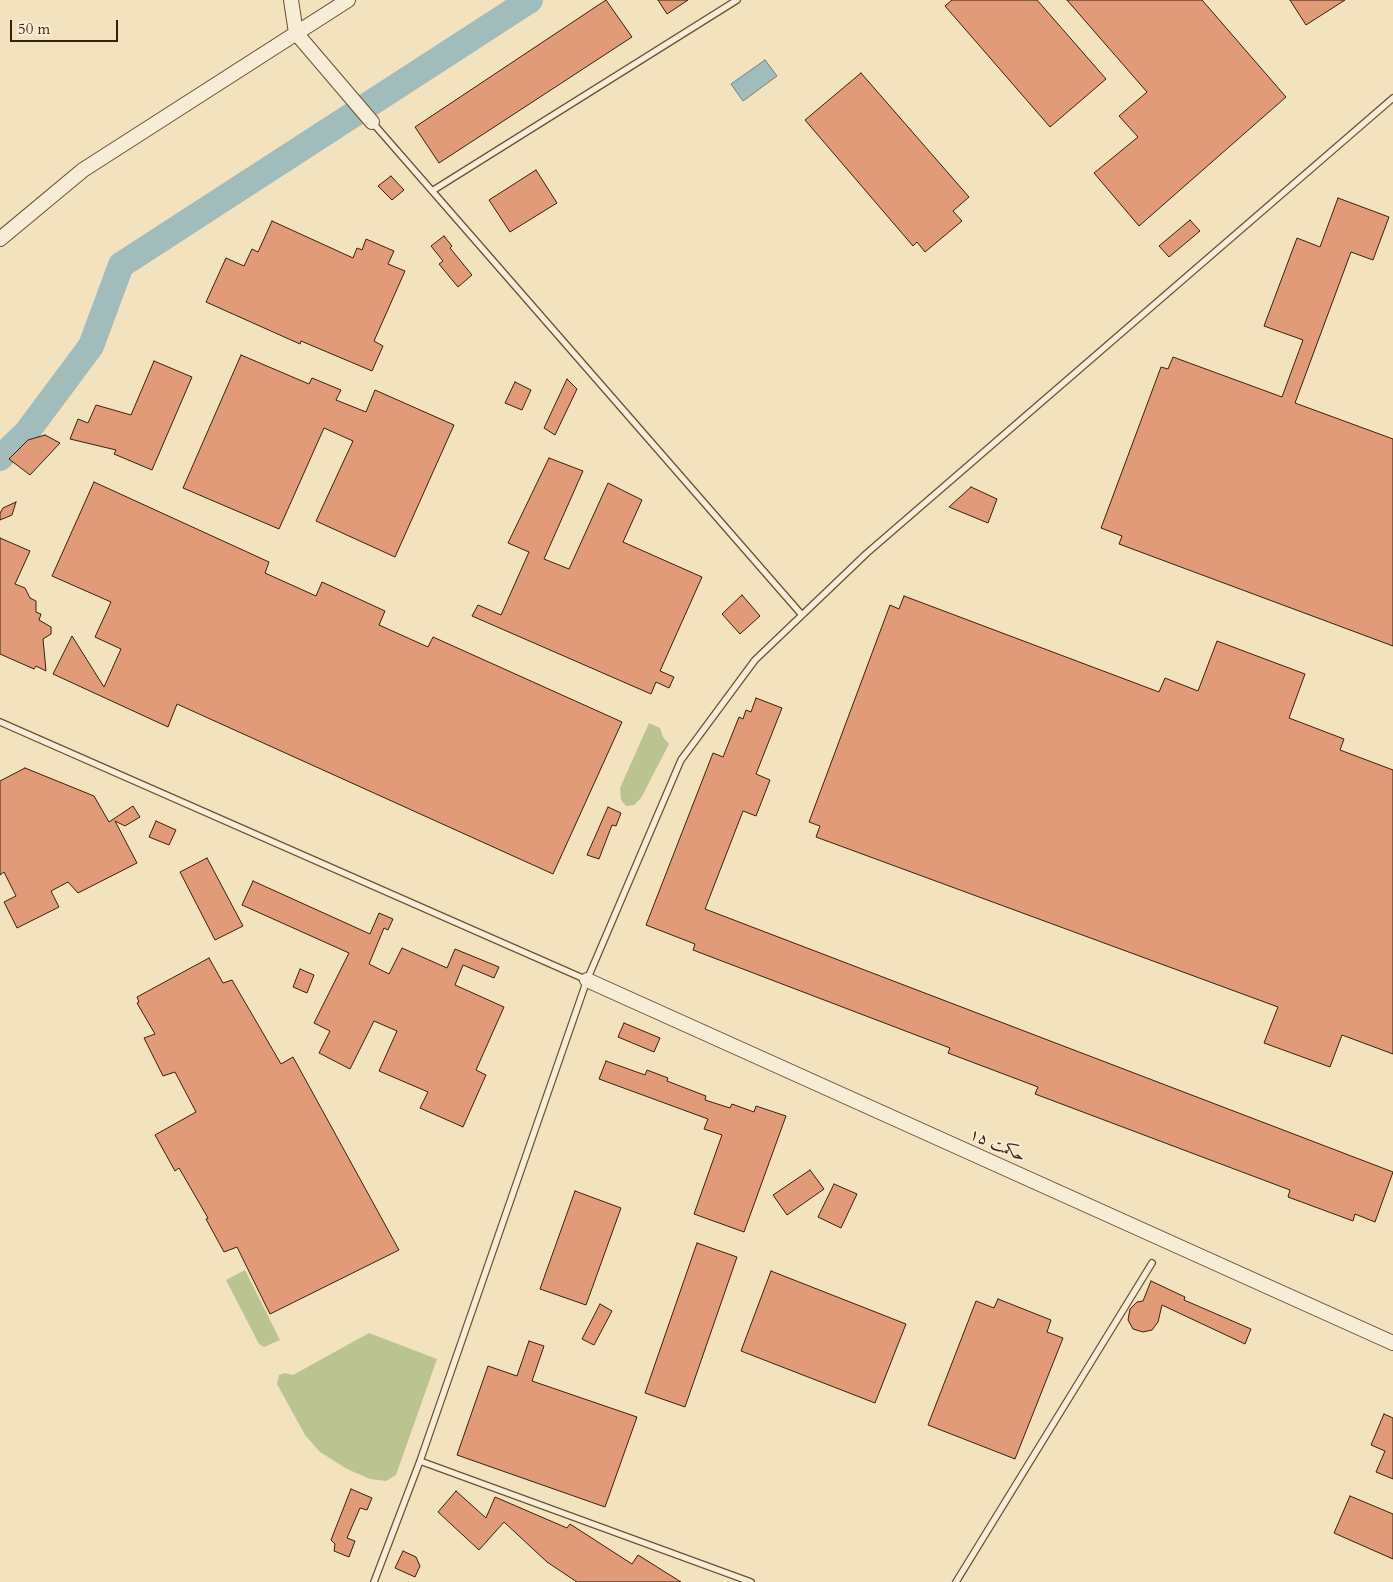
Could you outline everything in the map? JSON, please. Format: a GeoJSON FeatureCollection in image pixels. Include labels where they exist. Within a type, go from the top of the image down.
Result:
{"type":"FeatureCollection","features":[{"type":"Feature","properties":{"kind":"street"},"geometry":{"type":"LineString","coordinates":[[290,0],[296,33],[372,122]]}},
{"type":"Feature","properties":{"kind":"street"},"geometry":{"type":"LineString","coordinates":[[0,240],[83,170],[348,0]]}},
{"type":"Feature","properties":{"kind":"street","name":"حکمت ۱۵"},"geometry":{"type":"LineString","coordinates":[[587,980],[1393,1343]]}},
{"type":"Feature","properties":{"kind":"lane"},"geometry":{"type":"LineString","coordinates":[[432,191],[737,0]]}},
{"type":"Feature","properties":{"kind":"lane"},"geometry":{"type":"LineString","coordinates":[[374,1582],[420,1461],[587,980],[681,760],[755,660],[867,553],[1393,98]]}},
{"type":"Feature","properties":{"kind":"lane"},"geometry":{"type":"LineString","coordinates":[[372,122],[802,616]]}},
{"type":"Feature","properties":{"kind":"lane"},"geometry":{"type":"LineString","coordinates":[[0,722],[587,980]]}},
{"type":"Feature","properties":{"kind":"lane"},"geometry":{"type":"LineString","coordinates":[[956,1582],[1152,1263]]}},
{"type":"Feature","properties":{"kind":"lane"},"geometry":{"type":"LineString","coordinates":[[420,1461],[751,1582]]}},
{"type":"Feature","properties":{"kind":"green space"},"geometry":{"type":"Polygon","coordinates":[[[649,723],[660,728],[663,737],[669,744],[641,798],[634,805],[626,806],[621,800],[620,788],[649,723]]]}},
{"type":"Feature","properties":{"kind":"green space"},"geometry":{"type":"Polygon","coordinates":[[[245,1270],[280,1340],[264,1347],[259,1344],[226,1280],[245,1270]]]}},
{"type":"Feature","properties":{"kind":"green space"},"geometry":{"type":"Polygon","coordinates":[[[369,1333],[437,1359],[396,1475],[386,1481],[370,1479],[347,1469],[320,1452],[305,1435],[277,1384],[279,1375],[285,1373],[293,1375],[369,1333]]]}},
{"type":"Feature","properties":{"kind":"water"},"geometry":{"type":"Polygon","coordinates":[[[765,60],[777,76],[743,101],[731,84],[765,60]]]}},
{"type":"Feature","properties":{"kind":"building"},"geometry":{"type":"Polygon","coordinates":[[[606,0],[632,37],[439,163],[415,127],[606,0]]]}},
{"type":"Feature","properties":{"kind":"building"},"geometry":{"type":"Polygon","coordinates":[[[658,0],[688,0],[667,14],[658,0]]]}},
{"type":"Feature","properties":{"kind":"building"},"geometry":{"type":"Polygon","coordinates":[[[952,0],[1037,0],[1106,79],[1050,127],[945,6],[952,0]]]}},
{"type":"Feature","properties":{"kind":"building"},"geometry":{"type":"Polygon","coordinates":[[[1067,0],[1202,0],[1286,97],[1139,226],[1094,173],[1138,137],[1119,116],[1147,92],[1067,0]]]}},
{"type":"Feature","properties":{"kind":"building"},"geometry":{"type":"Polygon","coordinates":[[[1290,0],[1345,0],[1306,25],[1290,0]]]}},
{"type":"Feature","properties":{"kind":"building"},"geometry":{"type":"Polygon","coordinates":[[[861,73],[969,197],[953,211],[962,221],[925,252],[917,242],[913,246],[805,120],[861,73]]]}},
{"type":"Feature","properties":{"kind":"building"},"geometry":{"type":"Polygon","coordinates":[[[536,170],[557,203],[510,232],[489,200],[536,170]]]}},
{"type":"Feature","properties":{"kind":"building"},"geometry":{"type":"Polygon","coordinates":[[[391,176],[404,190],[392,200],[378,186],[391,176]]]}},
{"type":"Feature","properties":{"kind":"building"},"geometry":{"type":"Polygon","coordinates":[[[1338,198],[1389,217],[1373,260],[1351,252],[1295,403],[1393,439],[1393,646],[1119,544],[1122,536],[1101,528],[1161,367],[1168,369],[1173,357],[1282,397],[1303,340],[1264,326],[1297,238],[1320,247],[1338,198]]]}},
{"type":"Feature","properties":{"kind":"building"},"geometry":{"type":"Polygon","coordinates":[[[1190,220],[1200,231],[1169,257],[1159,246],[1190,220]]]}},
{"type":"Feature","properties":{"kind":"building"},"geometry":{"type":"Polygon","coordinates":[[[272,221],[353,258],[357,248],[362,250],[366,239],[394,251],[388,264],[405,271],[374,341],[383,346],[372,371],[301,341],[300,344],[206,302],[226,258],[244,266],[252,249],[258,252],[272,221]]]}},
{"type":"Feature","properties":{"kind":"building"},"geometry":{"type":"Polygon","coordinates":[[[444,236],[452,246],[450,248],[472,275],[458,287],[439,264],[443,261],[431,246],[444,236]]]}},
{"type":"Feature","properties":{"kind":"building"},"geometry":{"type":"Polygon","coordinates":[[[241,355],[309,384],[312,378],[341,390],[336,400],[366,412],[375,390],[454,425],[395,557],[316,521],[353,441],[324,428],[279,529],[183,488],[241,355]]]}},
{"type":"Feature","properties":{"kind":"building"},"geometry":{"type":"Polygon","coordinates":[[[154,361],[192,377],[152,470],[114,454],[116,450],[70,439],[78,419],[88,423],[96,405],[131,415],[154,361]]]}},
{"type":"Feature","properties":{"kind":"building"},"geometry":{"type":"Polygon","coordinates":[[[567,379],[577,389],[555,435],[544,428],[567,379]]]}},
{"type":"Feature","properties":{"kind":"building"},"geometry":{"type":"Polygon","coordinates":[[[515,382],[531,390],[522,410],[505,403],[515,382]]]}},
{"type":"Feature","properties":{"kind":"building"},"geometry":{"type":"Polygon","coordinates":[[[45,435],[60,443],[30,475],[9,459],[28,440],[45,435]]]}},
{"type":"Feature","properties":{"kind":"building"},"geometry":{"type":"Polygon","coordinates":[[[549,458],[583,471],[544,559],[569,569],[608,483],[642,500],[623,542],[702,577],[660,671],[674,677],[669,688],[656,682],[651,694],[472,616],[478,605],[501,615],[529,552],[508,543],[549,458]]]}},
{"type":"Feature","properties":{"kind":"building"},"geometry":{"type":"Polygon","coordinates":[[[94,482],[269,562],[265,573],[316,596],[322,582],[385,611],[379,625],[428,647],[433,637],[622,722],[553,874],[177,704],[168,727],[53,674],[72,636],[104,687],[121,649],[95,637],[111,602],[52,576],[94,482]]]}},
{"type":"Feature","properties":{"kind":"building"},"geometry":{"type":"Polygon","coordinates":[[[971,487],[997,499],[988,523],[949,507],[971,487]]]}},
{"type":"Feature","properties":{"kind":"building"},"geometry":{"type":"Polygon","coordinates":[[[16,502],[12,515],[0,520],[0,513],[3,508],[16,502]]]}},
{"type":"Feature","properties":{"kind":"building"},"geometry":{"type":"Polygon","coordinates":[[[0,538],[30,551],[15,584],[25,588],[30,598],[36,601],[36,612],[41,614],[39,620],[51,627],[51,634],[43,639],[46,671],[36,666],[34,669],[0,654],[0,538]]]}},
{"type":"Feature","properties":{"kind":"building"},"geometry":{"type":"Polygon","coordinates":[[[742,595],[760,616],[740,634],[722,614],[742,595]]]}},
{"type":"Feature","properties":{"kind":"building"},"geometry":{"type":"Polygon","coordinates":[[[904,596],[1159,692],[1165,678],[1198,691],[1217,641],[1305,674],[1289,718],[1344,739],[1340,750],[1393,770],[1393,1054],[1342,1035],[1330,1067],[1264,1043],[1278,1007],[816,837],[820,826],[809,822],[890,605],[899,609],[904,596]]]}},
{"type":"Feature","properties":{"kind":"building"},"geometry":{"type":"Polygon","coordinates":[[[756,698],[782,708],[756,774],[770,780],[756,816],[743,811],[705,909],[1393,1172],[1375,1222],[1355,1214],[1353,1221],[1288,1197],[1290,1190],[1035,1094],[1038,1087],[948,1053],[950,1048],[693,950],[695,944],[646,925],[713,753],[723,757],[739,717],[743,719],[746,710],[751,712],[756,698]]]}},
{"type":"Feature","properties":{"kind":"building"},"geometry":{"type":"Polygon","coordinates":[[[25,768],[94,796],[109,822],[133,806],[140,817],[125,826],[115,821],[137,863],[78,893],[68,882],[51,891],[59,907],[17,928],[4,902],[16,896],[4,872],[0,875],[0,781],[25,768]]]}},
{"type":"Feature","properties":{"kind":"building"},"geometry":{"type":"Polygon","coordinates":[[[608,807],[621,813],[616,826],[612,825],[599,859],[587,855],[608,807]]]}},
{"type":"Feature","properties":{"kind":"building"},"geometry":{"type":"Polygon","coordinates":[[[156,821],[176,830],[169,845],[149,837],[156,821]]]}},
{"type":"Feature","properties":{"kind":"building"},"geometry":{"type":"Polygon","coordinates":[[[207,858],[243,926],[215,940],[180,872],[207,858]]]}},
{"type":"Feature","properties":{"kind":"building"},"geometry":{"type":"Polygon","coordinates":[[[253,881],[370,934],[379,913],[393,919],[388,930],[384,928],[369,964],[389,974],[402,948],[447,968],[455,949],[499,967],[494,978],[463,965],[455,985],[504,1007],[476,1070],[486,1075],[463,1127],[420,1108],[428,1092],[379,1071],[397,1031],[374,1021],[350,1069],[319,1053],[330,1031],[314,1023],[349,953],[242,905],[253,881]]]}},
{"type":"Feature","properties":{"kind":"building"},"geometry":{"type":"Polygon","coordinates":[[[209,958],[223,983],[232,980],[281,1064],[293,1057],[399,1250],[270,1314],[237,1247],[224,1252],[206,1219],[208,1218],[179,1168],[175,1171],[155,1135],[196,1112],[175,1072],[163,1076],[144,1038],[155,1034],[137,1003],[139,1002],[137,997],[209,958]]]}},
{"type":"Feature","properties":{"kind":"building"},"geometry":{"type":"Polygon","coordinates":[[[300,969],[314,975],[307,993],[293,987],[300,969]]]}},
{"type":"Feature","properties":{"kind":"building"},"geometry":{"type":"Polygon","coordinates":[[[624,1023],[660,1038],[654,1052],[618,1037],[624,1023]]]}},
{"type":"Feature","properties":{"kind":"building"},"geometry":{"type":"Polygon","coordinates":[[[606,1061],[645,1075],[647,1070],[668,1078],[667,1081],[706,1096],[705,1100],[730,1108],[732,1104],[754,1112],[756,1106],[786,1116],[744,1232],[694,1214],[722,1135],[704,1129],[708,1119],[599,1079],[606,1061]]]}},
{"type":"Feature","properties":{"kind":"building"},"geometry":{"type":"Polygon","coordinates":[[[810,1170],[824,1189],[787,1215],[773,1195],[810,1170]]]}},
{"type":"Feature","properties":{"kind":"building"},"geometry":{"type":"Polygon","coordinates":[[[834,1184],[857,1194],[841,1228],[818,1217],[834,1184]]]}},
{"type":"Feature","properties":{"kind":"building"},"geometry":{"type":"Polygon","coordinates":[[[575,1191],[621,1208],[586,1305],[540,1289],[575,1191]]]}},
{"type":"Feature","properties":{"kind":"building"},"geometry":{"type":"Polygon","coordinates":[[[697,1243],[737,1257],[685,1407],[645,1393],[697,1243]]]}},
{"type":"Feature","properties":{"kind":"building"},"geometry":{"type":"Polygon","coordinates":[[[771,1271],[906,1324],[875,1403],[741,1351],[771,1271]]]}},
{"type":"Feature","properties":{"kind":"building"},"geometry":{"type":"Polygon","coordinates":[[[1151,1281],[1185,1297],[1184,1300],[1251,1329],[1245,1344],[1162,1305],[1158,1322],[1152,1330],[1143,1332],[1133,1329],[1128,1320],[1130,1309],[1137,1302],[1143,1301],[1151,1281]]]}},
{"type":"Feature","properties":{"kind":"building"},"geometry":{"type":"Polygon","coordinates":[[[998,1299],[1051,1320],[1047,1332],[1063,1338],[1015,1459],[928,1425],[976,1301],[994,1308],[998,1299]]]}},
{"type":"Feature","properties":{"kind":"building"},"geometry":{"type":"Polygon","coordinates":[[[600,1304],[612,1311],[594,1345],[582,1339],[600,1304]]]}},
{"type":"Feature","properties":{"kind":"building"},"geometry":{"type":"Polygon","coordinates":[[[529,1341],[544,1346],[532,1381],[637,1417],[605,1507],[457,1455],[488,1366],[517,1376],[529,1341]]]}},
{"type":"Feature","properties":{"kind":"building"},"geometry":{"type":"Polygon","coordinates":[[[1384,1414],[1393,1418],[1393,1479],[1376,1472],[1385,1451],[1371,1445],[1384,1414]]]}},
{"type":"Feature","properties":{"kind":"building"},"geometry":{"type":"Polygon","coordinates":[[[351,1489],[372,1498],[367,1510],[360,1508],[347,1538],[355,1541],[349,1557],[334,1551],[335,1544],[331,1540],[351,1489]]]}},
{"type":"Feature","properties":{"kind":"building"},"geometry":{"type":"Polygon","coordinates":[[[456,1491],[486,1518],[495,1497],[567,1528],[570,1524],[632,1564],[638,1555],[681,1582],[577,1582],[547,1562],[504,1522],[479,1550],[438,1512],[456,1491]]]}},
{"type":"Feature","properties":{"kind":"building"},"geometry":{"type":"Polygon","coordinates":[[[1350,1496],[1393,1514],[1393,1559],[1334,1533],[1350,1496]]]}},
{"type":"Feature","properties":{"kind":"building"},"geometry":{"type":"Polygon","coordinates":[[[403,1551],[416,1557],[420,1566],[415,1577],[395,1568],[403,1551]]]}},
{"type":"Feature","properties":{"kind":"waterway"},"geometry":{"type":"LineString","coordinates":[[0,458],[27,432],[91,346],[121,265],[530,0]]}}]}
